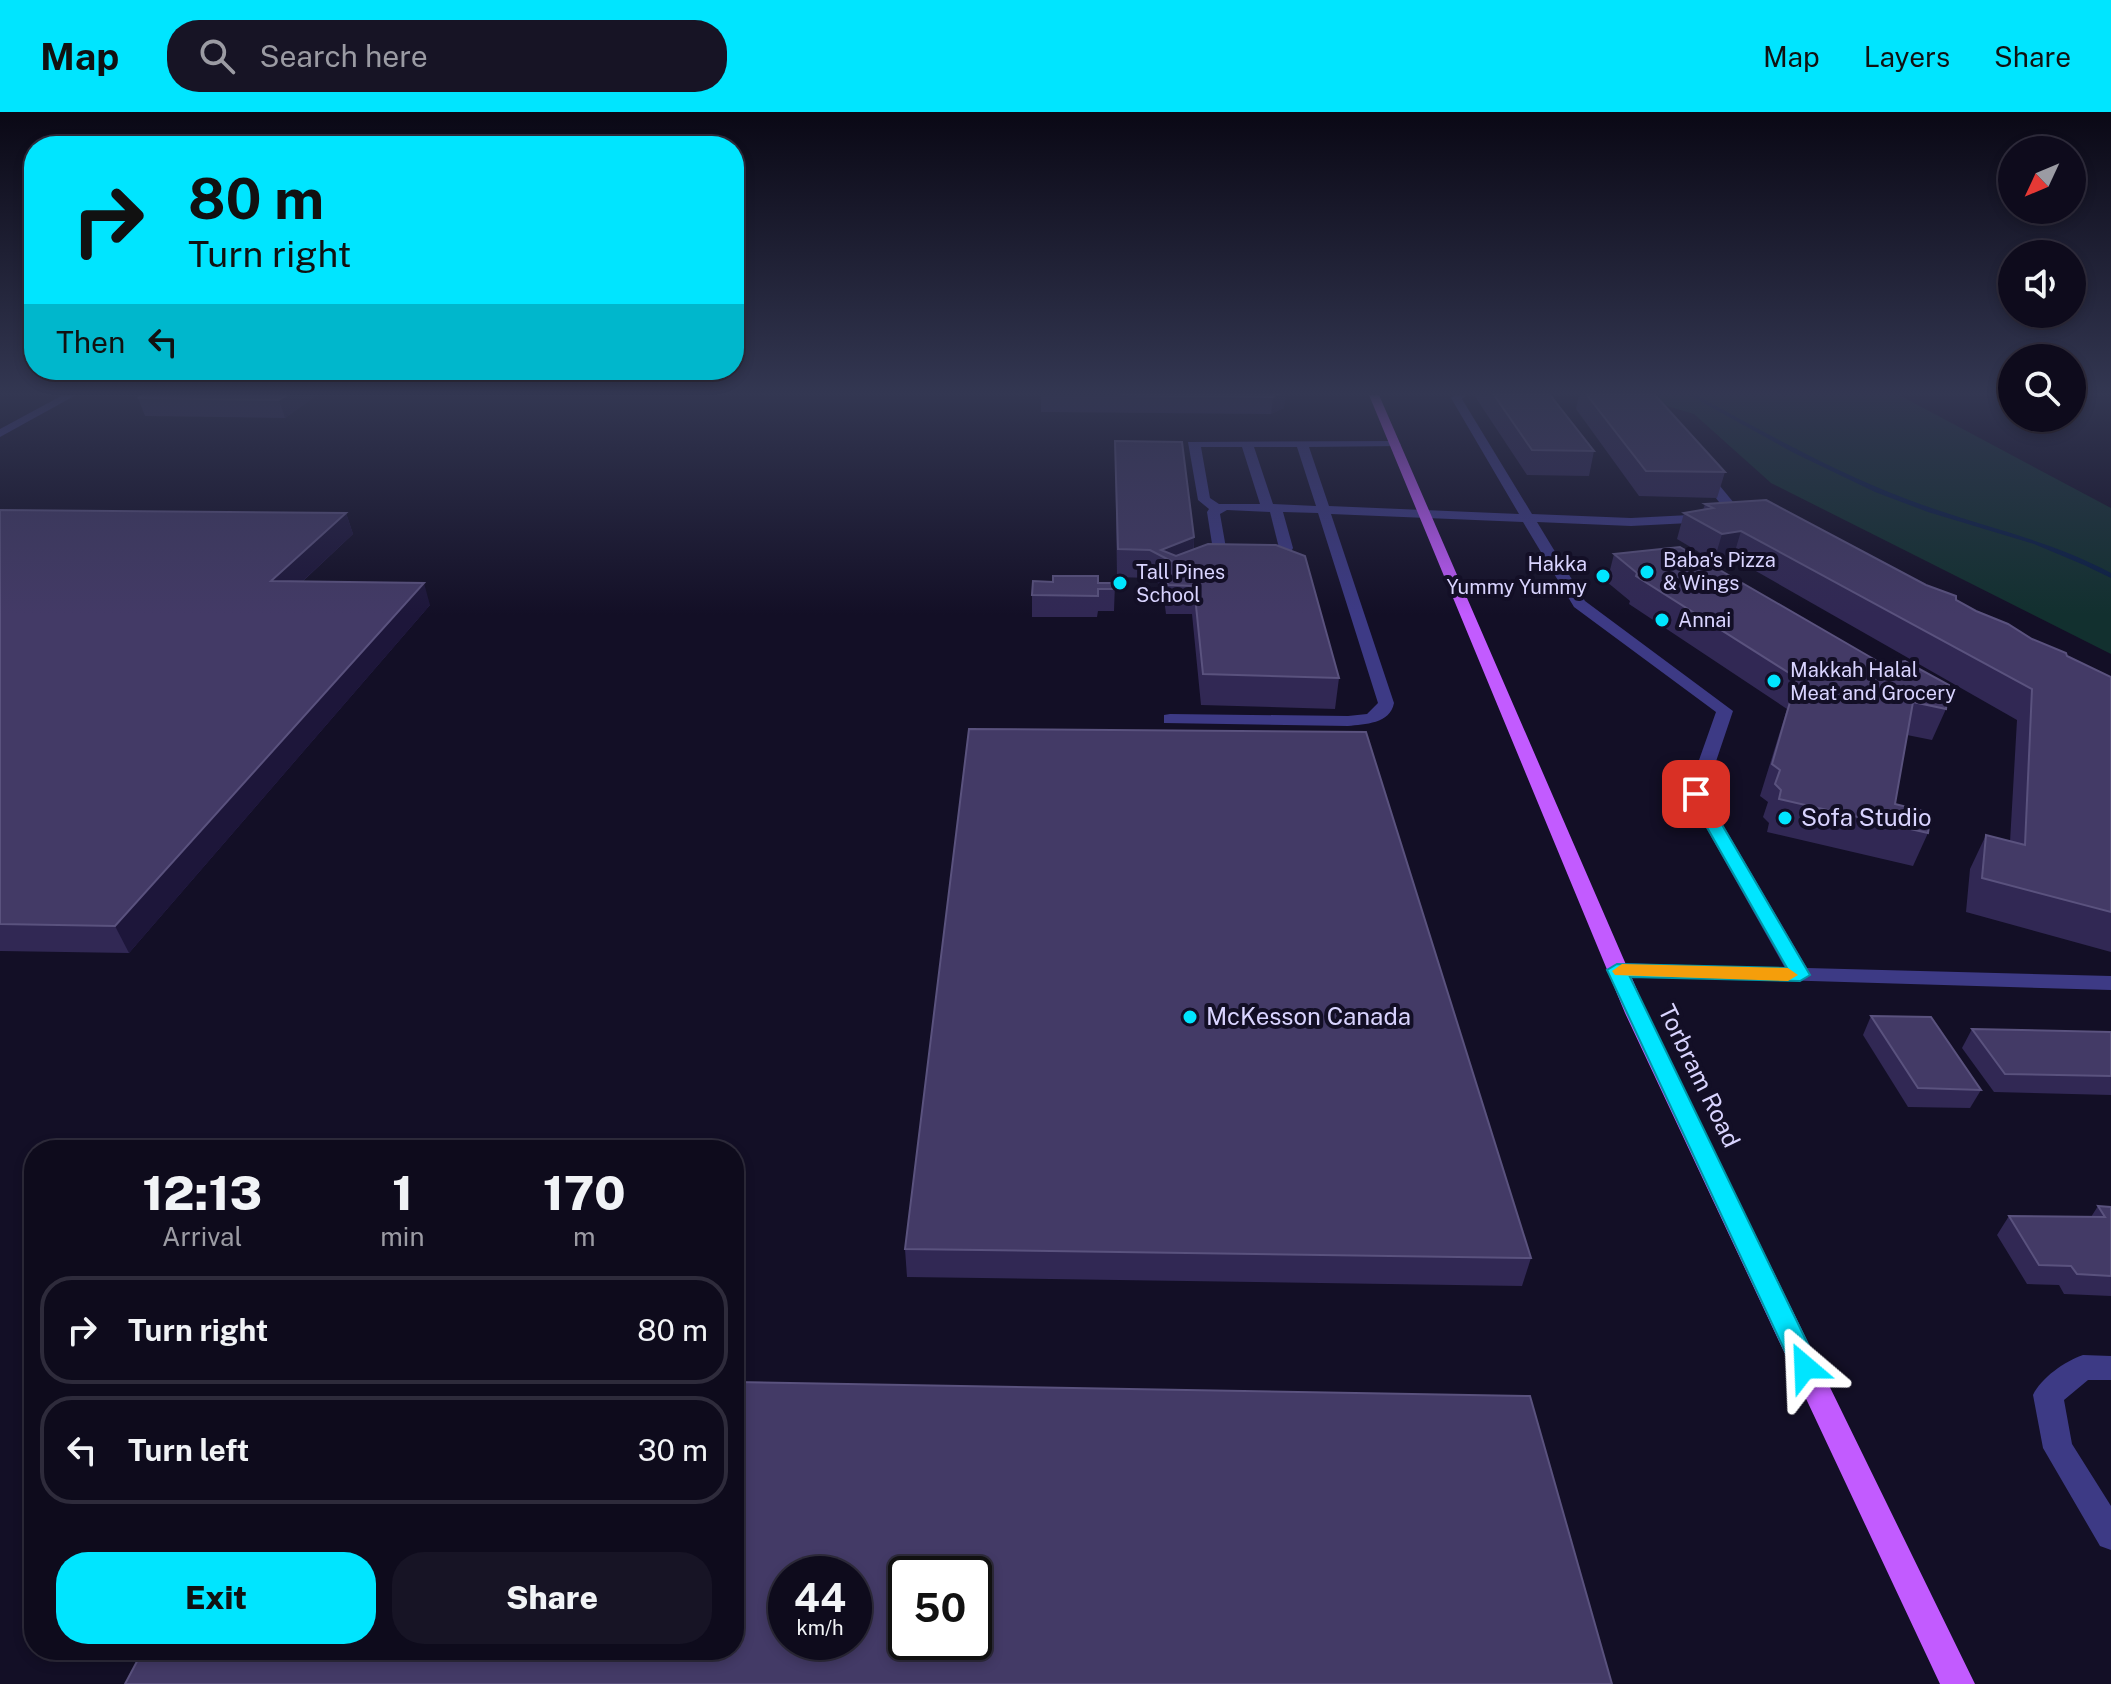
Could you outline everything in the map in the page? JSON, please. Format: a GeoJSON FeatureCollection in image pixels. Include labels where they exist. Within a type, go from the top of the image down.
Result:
{"type":"FeatureCollection","features":[{"type":"Feature","properties":{"kind":"main road","name":"Torbram Road"},"geometry":{"type":"LineString","coordinates":[[1405,468],[1617,970],[1958,1684]]}},
{"type":"Feature","properties":{"kind":"street"},"geometry":{"type":"LineString","coordinates":[[1200,468],[1204,500],[1216,508],[1631,522],[1745,517],[1700,468]]}},
{"type":"Feature","properties":{"kind":"street"},"geometry":{"type":"LineString","coordinates":[[1216,508],[1213,512],[1223,553],[1270,559],[1283,555],[1286,548],[1256,468]]}},
{"type":"Feature","properties":{"kind":"street"},"geometry":{"type":"LineString","coordinates":[[1170,719],[1348,721],[1372,718],[1385,709],[1386,703],[1310,468]]}},
{"type":"Feature","properties":{"kind":"street"},"geometry":{"type":"LineString","coordinates":[[1499,468],[1579,604],[1725,711],[1696,794],[1800,975]]}},
{"type":"Feature","properties":{"kind":"street"},"geometry":{"type":"LineString","coordinates":[[1617,970],[2111,983]]}},
{"type":"Feature","properties":{"kind":"street"},"geometry":{"type":"LineString","coordinates":[[2111,1368],[2083,1367],[2048,1395],[2058,1448],[2111,1535]]}},
{"type":"Feature","properties":{"kind":"green space"},"geometry":{"type":"Polygon","coordinates":[[[1755,468],[2037,468],[2111,508],[2111,654],[1771,483],[1755,468]]]}},
{"type":"Feature","properties":{"kind":"building"},"geometry":{"type":"Polygon","coordinates":[[[1116,468],[1185,468],[1194,537],[1161,550],[1176,556],[1208,544],[1276,545],[1305,556],[1339,678],[1203,674],[1194,586],[1168,585],[1164,564],[1171,561],[1150,550],[1118,549],[1116,468]]]}},
{"type":"Feature","properties":{"kind":"building"},"geometry":{"type":"Polygon","coordinates":[[[1644,468],[1722,468],[1725,472],[1646,471],[1644,468]]]}},
{"type":"Feature","properties":{"kind":"building"},"geometry":{"type":"Polygon","coordinates":[[[1766,500],[1926,585],[1956,596],[1956,600],[1976,611],[2111,677],[2111,912],[1982,878],[1986,835],[2025,845],[2032,689],[1741,531],[1722,534],[1684,513],[1713,508],[1705,504],[1766,500]]]}},
{"type":"Feature","properties":{"kind":"building"},"geometry":{"type":"Polygon","coordinates":[[[0,510],[346,513],[271,581],[424,583],[115,926],[0,924],[0,510]]]}},
{"type":"Feature","properties":{"kind":"building"},"geometry":{"type":"Polygon","coordinates":[[[1680,547],[1884,665],[1905,661],[1949,685],[1946,709],[1913,702],[1895,804],[1931,813],[1928,833],[1779,799],[1781,790],[1775,784],[1780,770],[1772,764],[1797,678],[1636,576],[1637,573],[1614,554],[1680,547]]]}},
{"type":"Feature","properties":{"kind":"building"},"geometry":{"type":"Polygon","coordinates":[[[1053,576],[1098,576],[1098,583],[1115,583],[1115,589],[1098,589],[1098,596],[1032,595],[1033,581],[1053,582],[1053,576]]]}},
{"type":"Feature","properties":{"kind":"building","name":"McKesson Canada"},"geometry":{"type":"Polygon","coordinates":[[[969,729],[1366,732],[1531,1258],[905,1249],[969,729]]]}},
{"type":"Feature","properties":{"kind":"building"},"geometry":{"type":"Polygon","coordinates":[[[1871,1016],[1931,1017],[1981,1090],[1918,1088],[1871,1016]]]}},
{"type":"Feature","properties":{"kind":"building"},"geometry":{"type":"Polygon","coordinates":[[[1972,1029],[2111,1032],[2111,1076],[2005,1074],[1972,1029]]]}},
{"type":"Feature","properties":{"kind":"building"},"geometry":{"type":"Polygon","coordinates":[[[2098,1206],[2111,1207],[2111,1276],[2077,1274],[2071,1266],[2039,1265],[2009,1216],[2105,1217],[2098,1206]]]}},
{"type":"Feature","properties":{"kind":"building"},"geometry":{"type":"Polygon","coordinates":[[[744,1382],[1530,1396],[1612,1684],[125,1684],[138,1660],[744,1660],[744,1382]]]}},
{"type":"Feature","properties":{"kind":"waterway"},"geometry":{"type":"LineString","coordinates":[[1830,468],[1931,510],[2062,552],[2111,576]]}},
{"type":"Feature","properties":{"kind":"slow traffic"},"geometry":{"type":"LineString","coordinates":[[1622,971],[1788,975]]}},
{"type":"Feature","properties":{"kind":"place","name":"Baba's Pizza & Wings"},"geometry":{"type":"Point","coordinates":[1647,572]}},
{"type":"Feature","properties":{"kind":"place","name":"Hakka Yummy Yummy"},"geometry":{"type":"Point","coordinates":[1603,576]}},
{"type":"Feature","properties":{"kind":"place","name":"Tall Pines School"},"geometry":{"type":"Point","coordinates":[1120,583]}},
{"type":"Feature","properties":{"kind":"place","name":"Annai"},"geometry":{"type":"Point","coordinates":[1662,620]}},
{"type":"Feature","properties":{"kind":"place","name":"Makkah Halal Meat and Grocery"},"geometry":{"type":"Point","coordinates":[1774,681]}},
{"type":"Feature","properties":{"kind":"place","name":"Sofa Studio"},"geometry":{"type":"Point","coordinates":[1785,818]}},
{"type":"Feature","properties":{"kind":"place","name":"McKesson Canada"},"geometry":{"type":"Point","coordinates":[1190,1017]}},
{"type":"Feature","properties":{"kind":"route"},"geometry":{"type":"LineString","coordinates":[[1696,794],[1800,975],[1617,970],[1805,1367]]}}]}
